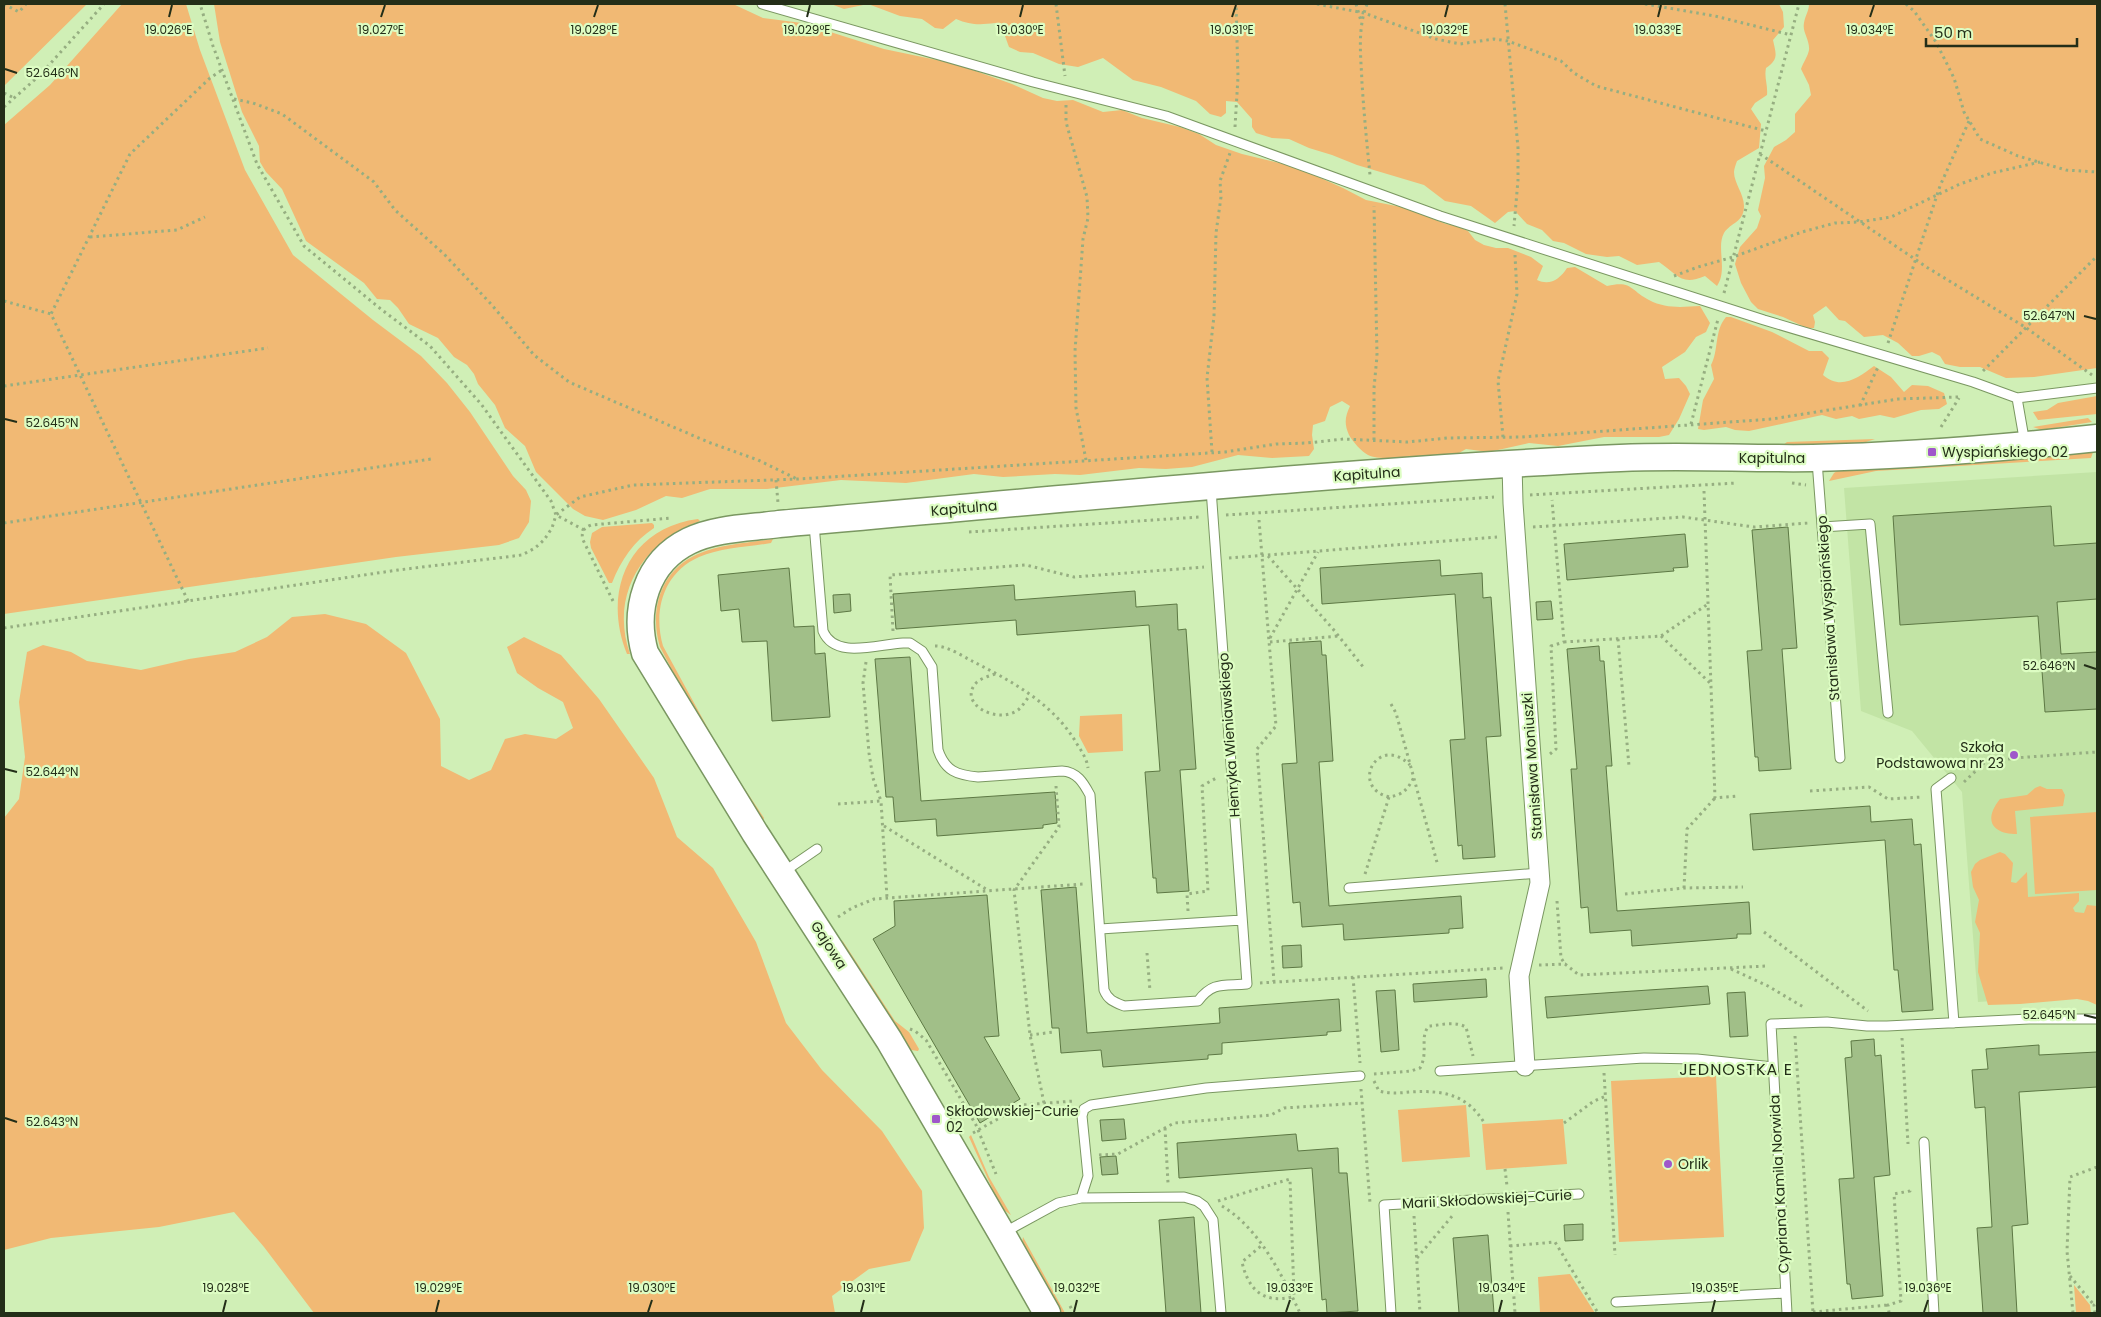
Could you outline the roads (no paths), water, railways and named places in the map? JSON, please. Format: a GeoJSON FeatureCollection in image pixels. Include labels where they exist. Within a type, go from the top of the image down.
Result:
{"type":"FeatureCollection","features":[{"type":"Feature","properties":{"kind":"street","name":"Kapitulna"},"geometry":{"type":"LineString","coordinates":[[653,573],[663,560],[688,541],[737,529],[814,521],[1211,486],[1512,464],[1622,458],[1817,458],[2025,446],[2097,438]]}},
{"type":"Feature","properties":{"kind":"street","name":"Stanisława Moniuszki"},"geometry":{"type":"LineString","coordinates":[[1512,464],[1512,496],[1540,872],[1540,883],[1519,976],[1525,1066]]}},
{"type":"Feature","properties":{"kind":"street","name":"Gajowa"},"geometry":{"type":"LineString","coordinates":[[653,573],[641,603],[641,639],[645,653],[715,768],[890,1040],[1002,1234],[1056,1306]]}},
{"type":"Feature","properties":{"kind":"lane"},"geometry":{"type":"LineString","coordinates":[[762,4],[1067,91],[1166,116],[1372,191],[1514,240],[1721,306],[1973,382],[2016,398],[2097,388]]}},
{"type":"Feature","properties":{"kind":"lane"},"geometry":{"type":"LineString","coordinates":[[2016,398],[2025,446]]}},
{"type":"Feature","properties":{"kind":"lane","name":"Stanisława Wyspiańskiego"},"geometry":{"type":"LineString","coordinates":[[1817,458],[1840,758]]}},
{"type":"Feature","properties":{"kind":"lane","name":"Henryka Wieniawskiego"},"geometry":{"type":"LineString","coordinates":[[1100,929],[1104,990],[1107,997],[1124,1006],[1198,1001],[1206,990],[1216,986],[1247,984],[1211,486]]}},
{"type":"Feature","properties":{"kind":"lane"},"geometry":{"type":"LineString","coordinates":[[814,521],[822,631],[830,642],[838,647],[848,648],[910,643],[922,651],[932,668],[938,750],[942,762],[949,768],[966,776],[978,777],[1055,771],[1070,772],[1082,780],[1090,795],[1100,929],[1242,920]]}},
{"type":"Feature","properties":{"kind":"lane"},"geometry":{"type":"LineString","coordinates":[[1822,525],[1870,524],[1888,714]]}},
{"type":"Feature","properties":{"kind":"lane"},"geometry":{"type":"LineString","coordinates":[[1951,778],[1936,789],[1954,1023],[2029,1019],[2097,1019]]}},
{"type":"Feature","properties":{"kind":"lane"},"geometry":{"type":"LineString","coordinates":[[782,873],[817,849]]}},
{"type":"Feature","properties":{"kind":"lane"},"geometry":{"type":"LineString","coordinates":[[1349,888],[1540,872]]}},
{"type":"Feature","properties":{"kind":"lane","name":"Cypriana Kamila Norwida"},"geometry":{"type":"LineString","coordinates":[[1787,1313],[1784,1293],[1772,1024],[1827,1022],[1867,1026],[1901,1026],[1954,1023]]}},
{"type":"Feature","properties":{"kind":"lane"},"geometry":{"type":"LineString","coordinates":[[1440,1071],[1644,1058],[1697,1059],[1773,1067]]}},
{"type":"Feature","properties":{"kind":"lane"},"geometry":{"type":"LineString","coordinates":[[1081,1198],[1088,1176],[1082,1116],[1084,1110],[1091,1105],[1206,1088],[1360,1076]]}},
{"type":"Feature","properties":{"kind":"lane"},"geometry":{"type":"LineString","coordinates":[[1924,1142],[1934,1313]]}},
{"type":"Feature","properties":{"kind":"lane","name":"Marii Skłodowskiej-Curie"},"geometry":{"type":"LineString","coordinates":[[1391,1313],[1384,1205],[1579,1194]]}},
{"type":"Feature","properties":{"kind":"lane"},"geometry":{"type":"LineString","coordinates":[[1002,1234],[1058,1203],[1081,1198],[1168,1196],[1197,1200],[1204,1206],[1213,1220],[1221,1313]]}},
{"type":"Feature","properties":{"kind":"lane"},"geometry":{"type":"LineString","coordinates":[[1616,1302],[1784,1293]]}},
{"type":"Feature","properties":{"kind":"place","name":"Wyspiańskiego 02"},"geometry":{"type":"Point","coordinates":[1932,452]}},
{"type":"Feature","properties":{"kind":"place","name":"Szkoła Podstawowa nr 23"},"geometry":{"type":"Point","coordinates":[2014,755]}},
{"type":"Feature","properties":{"kind":"place","name":"Skłodowskiej-Curie 02"},"geometry":{"type":"Point","coordinates":[936,1119]}},
{"type":"Feature","properties":{"kind":"place","name":"Orlik"},"geometry":{"type":"Point","coordinates":[1668,1164]}},
{"type":"Feature","properties":{"kind":"district","name":"JEDNOSTKA E"},"geometry":{"type":"Point","coordinates":[1736,1069]}}]}
